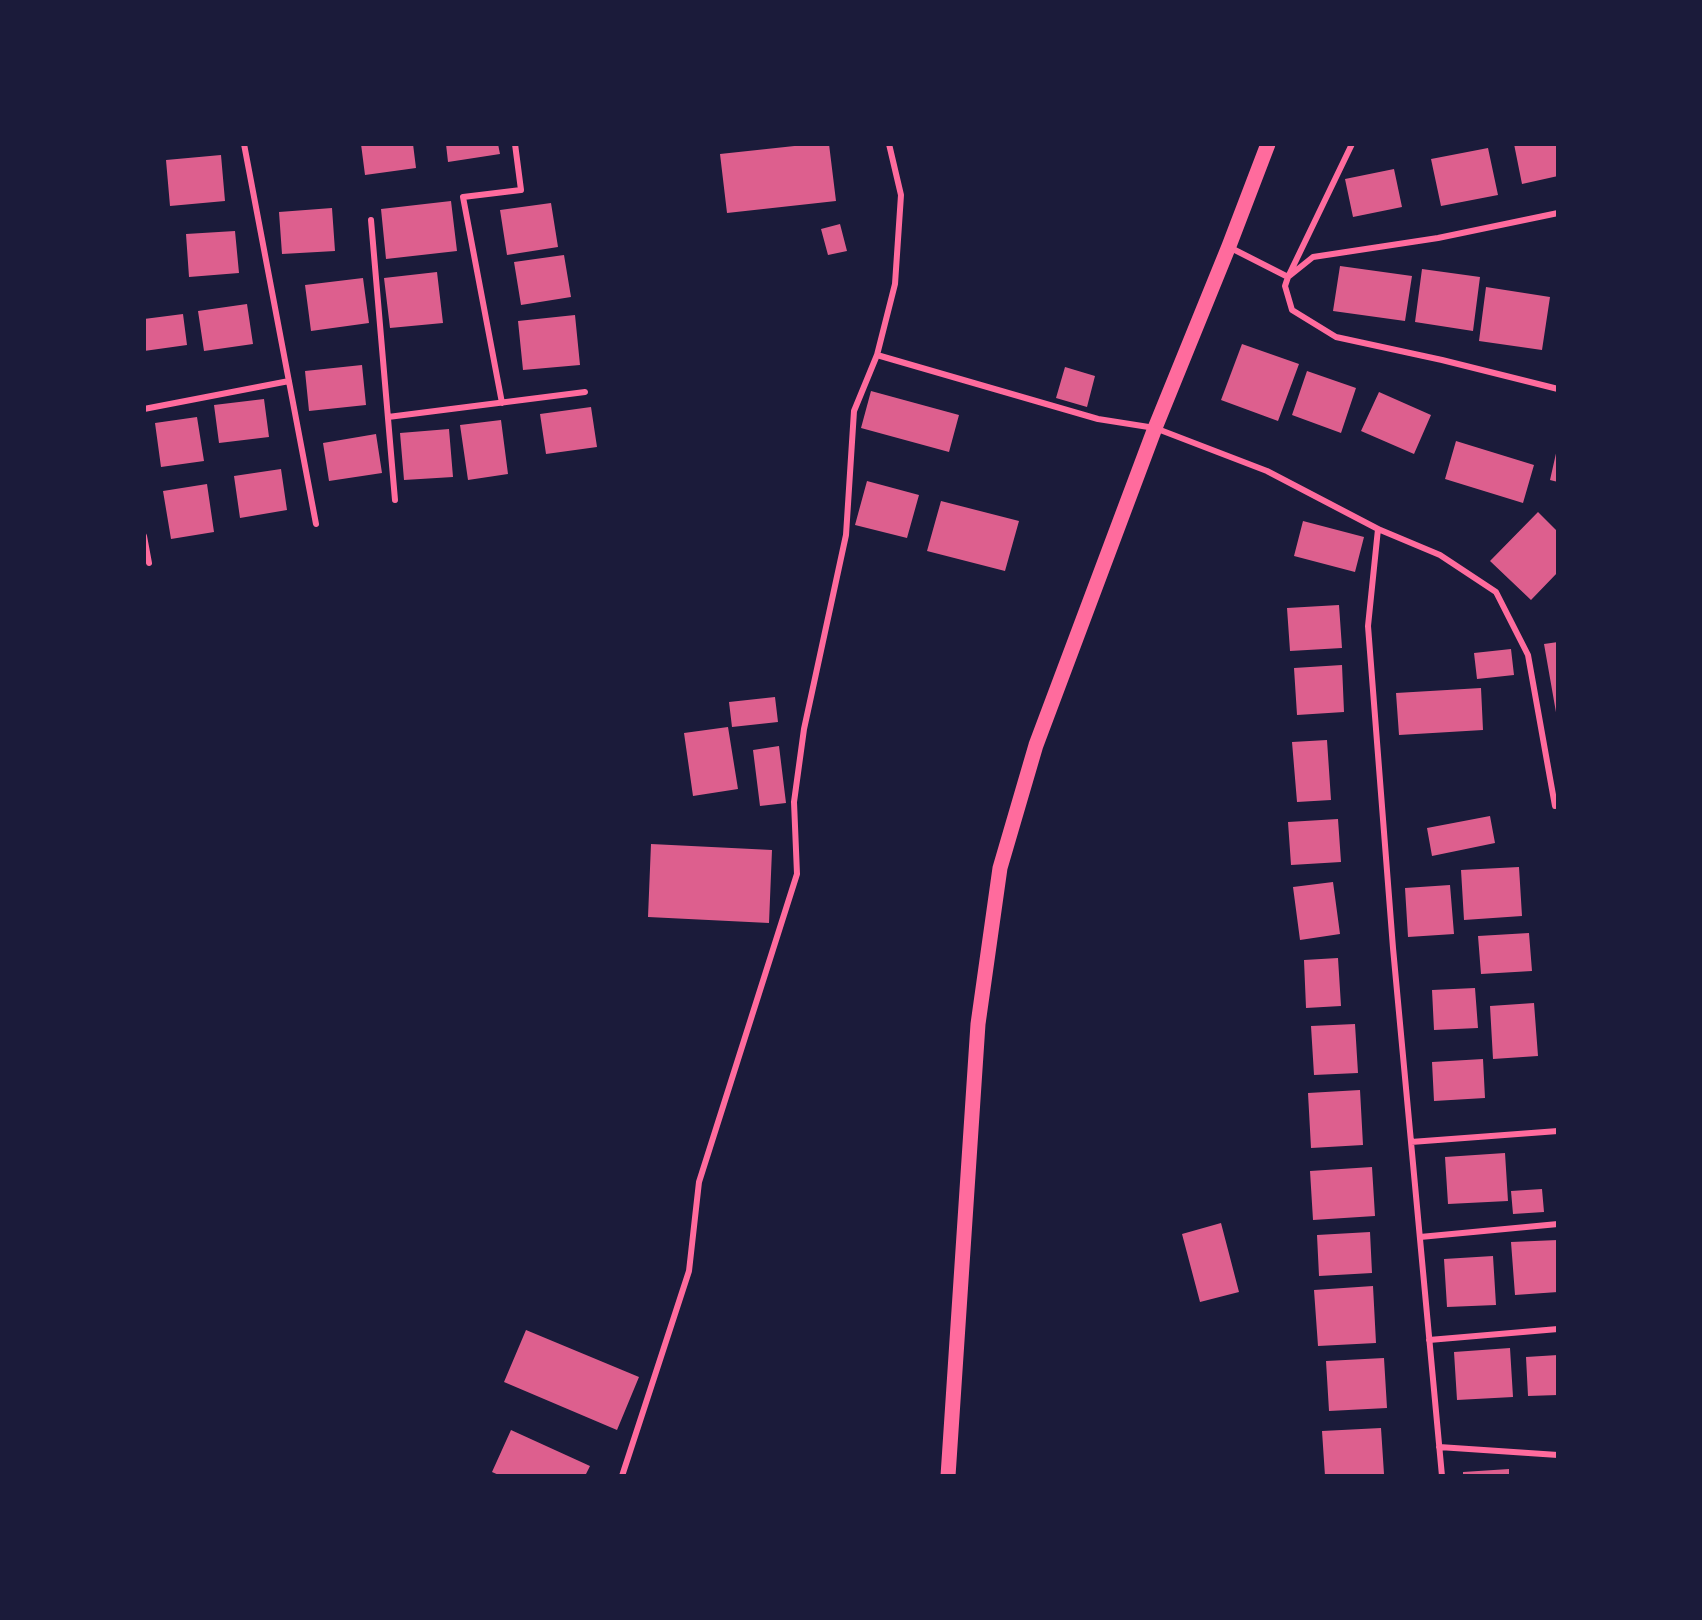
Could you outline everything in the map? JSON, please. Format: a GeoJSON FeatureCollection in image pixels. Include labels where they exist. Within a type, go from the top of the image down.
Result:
{"type":"FeatureCollection","features":[{"type":"Feature","properties":{"kind":"main road"},"geometry":{"type":"LineString","coordinates":[[948,1476],[978,1024],[1000,868],[1036,745],[1155,429],[1268,144]]}},
{"type":"Feature","properties":{"kind":"street"},"geometry":{"type":"LineString","coordinates":[[244,144],[316,524]]}},
{"type":"Feature","properties":{"kind":"street"},"geometry":{"type":"LineString","coordinates":[[502,404],[463,197],[521,190],[515,144]]}},
{"type":"Feature","properties":{"kind":"street"},"geometry":{"type":"LineString","coordinates":[[622,1476],[689,1271],[699,1182],[797,874],[794,802],[804,729],[846,535],[854,411],[877,355],[896,284],[901,195],[889,144]]}},
{"type":"Feature","properties":{"kind":"street"},"geometry":{"type":"LineString","coordinates":[[1352,144],[1288,277],[1285,286],[1292,310],[1336,337],[1558,389]]}},
{"type":"Feature","properties":{"kind":"street"},"geometry":{"type":"LineString","coordinates":[[1288,277],[1313,257],[1438,238],[1558,213]]}},
{"type":"Feature","properties":{"kind":"street"},"geometry":{"type":"LineString","coordinates":[[371,220],[394,500]]}},
{"type":"Feature","properties":{"kind":"street"},"geometry":{"type":"LineString","coordinates":[[1229,246],[1288,277]]}},
{"type":"Feature","properties":{"kind":"street"},"geometry":{"type":"LineString","coordinates":[[877,355],[1098,419],[1155,429],[1267,471],[1378,529],[1440,555],[1496,592],[1528,656],[1555,806],[1558,805]]}},
{"type":"Feature","properties":{"kind":"street"},"geometry":{"type":"LineString","coordinates":[[144,409],[289,381]]}},
{"type":"Feature","properties":{"kind":"street"},"geometry":{"type":"LineString","coordinates":[[388,417],[585,392]]}},
{"type":"Feature","properties":{"kind":"street"},"geometry":{"type":"LineString","coordinates":[[1378,529],[1368,626],[1393,948],[1442,1476]]}},
{"type":"Feature","properties":{"kind":"street"},"geometry":{"type":"LineString","coordinates":[[144,536],[149,563]]}},
{"type":"Feature","properties":{"kind":"street"},"geometry":{"type":"LineString","coordinates":[[1411,1142],[1558,1131]]}},
{"type":"Feature","properties":{"kind":"street"},"geometry":{"type":"LineString","coordinates":[[1420,1237],[1558,1224]]}},
{"type":"Feature","properties":{"kind":"street"},"geometry":{"type":"LineString","coordinates":[[1430,1340],[1558,1329]]}},
{"type":"Feature","properties":{"kind":"street"},"geometry":{"type":"LineString","coordinates":[[1439,1448],[1558,1455]]}},
{"type":"Feature","properties":{"kind":"building"},"geometry":{"type":"Polygon","coordinates":[[[361,144],[413,144],[416,168],[365,175],[361,144]]]}},
{"type":"Feature","properties":{"kind":"building"},"geometry":{"type":"Polygon","coordinates":[[[446,144],[498,144],[500,154],[448,162],[446,144]]]}},
{"type":"Feature","properties":{"kind":"building"},"geometry":{"type":"Polygon","coordinates":[[[829,144],[836,201],[727,213],[720,154],[829,144]]]}},
{"type":"Feature","properties":{"kind":"building"},"geometry":{"type":"Polygon","coordinates":[[[1514,144],[1558,144],[1558,176],[1522,184],[1514,144]]]}},
{"type":"Feature","properties":{"kind":"building"},"geometry":{"type":"Polygon","coordinates":[[[1488,148],[1498,195],[1441,206],[1431,159],[1488,148]]]}},
{"type":"Feature","properties":{"kind":"building"},"geometry":{"type":"Polygon","coordinates":[[[221,155],[225,201],[170,206],[166,160],[221,155]]]}},
{"type":"Feature","properties":{"kind":"building"},"geometry":{"type":"Polygon","coordinates":[[[1394,169],[1402,207],[1353,217],[1345,179],[1394,169]]]}},
{"type":"Feature","properties":{"kind":"building"},"geometry":{"type":"Polygon","coordinates":[[[451,201],[457,251],[386,259],[381,209],[451,201]]]}},
{"type":"Feature","properties":{"kind":"building"},"geometry":{"type":"Polygon","coordinates":[[[551,203],[558,247],[507,255],[500,210],[551,203]]]}},
{"type":"Feature","properties":{"kind":"building"},"geometry":{"type":"Polygon","coordinates":[[[332,208],[335,251],[282,254],[279,212],[332,208]]]}},
{"type":"Feature","properties":{"kind":"building"},"geometry":{"type":"Polygon","coordinates":[[[840,224],[847,251],[828,255],[821,229],[840,224]]]}},
{"type":"Feature","properties":{"kind":"building"},"geometry":{"type":"Polygon","coordinates":[[[235,231],[239,273],[189,277],[186,234],[235,231]]]}},
{"type":"Feature","properties":{"kind":"building"},"geometry":{"type":"Polygon","coordinates":[[[564,255],[571,297],[521,305],[514,262],[564,255]]]}},
{"type":"Feature","properties":{"kind":"building"},"geometry":{"type":"Polygon","coordinates":[[[1340,266],[1412,276],[1405,321],[1333,311],[1340,266]]]}},
{"type":"Feature","properties":{"kind":"building"},"geometry":{"type":"Polygon","coordinates":[[[1422,269],[1480,277],[1473,331],[1415,322],[1422,269]]]}},
{"type":"Feature","properties":{"kind":"building"},"geometry":{"type":"Polygon","coordinates":[[[437,272],[443,323],[390,328],[384,278],[437,272]]]}},
{"type":"Feature","properties":{"kind":"building"},"geometry":{"type":"Polygon","coordinates":[[[363,278],[369,323],[311,331],[305,285],[363,278]]]}},
{"type":"Feature","properties":{"kind":"building"},"geometry":{"type":"Polygon","coordinates":[[[1486,287],[1550,297],[1542,350],[1479,341],[1486,287]]]}},
{"type":"Feature","properties":{"kind":"building"},"geometry":{"type":"Polygon","coordinates":[[[247,304],[253,344],[204,351],[198,311],[247,304]]]}},
{"type":"Feature","properties":{"kind":"building"},"geometry":{"type":"Polygon","coordinates":[[[183,314],[187,345],[144,351],[144,319],[183,314]]]}},
{"type":"Feature","properties":{"kind":"building"},"geometry":{"type":"Polygon","coordinates":[[[575,315],[580,365],[523,370],[518,321],[575,315]]]}},
{"type":"Feature","properties":{"kind":"building"},"geometry":{"type":"Polygon","coordinates":[[[1242,344],[1299,364],[1278,421],[1221,400],[1242,344]]]}},
{"type":"Feature","properties":{"kind":"building"},"geometry":{"type":"Polygon","coordinates":[[[362,365],[366,405],[309,411],[305,371],[362,365]]]}},
{"type":"Feature","properties":{"kind":"building"},"geometry":{"type":"Polygon","coordinates":[[[1065,367],[1095,376],[1087,407],[1056,398],[1065,367]]]}},
{"type":"Feature","properties":{"kind":"building"},"geometry":{"type":"Polygon","coordinates":[[[1307,371],[1356,388],[1341,433],[1292,415],[1307,371]]]}},
{"type":"Feature","properties":{"kind":"building"},"geometry":{"type":"Polygon","coordinates":[[[871,391],[959,415],[949,452],[861,428],[871,391]]]}},
{"type":"Feature","properties":{"kind":"building"},"geometry":{"type":"Polygon","coordinates":[[[1379,392],[1431,415],[1414,454],[1361,431],[1379,392]]]}},
{"type":"Feature","properties":{"kind":"building"},"geometry":{"type":"Polygon","coordinates":[[[264,399],[269,437],[219,443],[214,405],[264,399]]]}},
{"type":"Feature","properties":{"kind":"building"},"geometry":{"type":"Polygon","coordinates":[[[591,407],[597,447],[546,454],[540,414],[591,407]]]}},
{"type":"Feature","properties":{"kind":"building"},"geometry":{"type":"Polygon","coordinates":[[[197,417],[204,461],[161,467],[155,423],[197,417]]]}},
{"type":"Feature","properties":{"kind":"building"},"geometry":{"type":"Polygon","coordinates":[[[501,420],[508,474],[468,480],[460,425],[501,420]]]}},
{"type":"Feature","properties":{"kind":"building"},"geometry":{"type":"Polygon","coordinates":[[[449,429],[453,477],[404,480],[400,433],[449,429]]]}},
{"type":"Feature","properties":{"kind":"building"},"geometry":{"type":"Polygon","coordinates":[[[376,434],[382,473],[329,481],[323,443],[376,434]]]}},
{"type":"Feature","properties":{"kind":"building"},"geometry":{"type":"Polygon","coordinates":[[[1456,441],[1534,465],[1523,503],[1445,479],[1456,441]]]}},
{"type":"Feature","properties":{"kind":"building"},"geometry":{"type":"Polygon","coordinates":[[[1558,449],[1558,482],[1550,480],[1558,449]]]}},
{"type":"Feature","properties":{"kind":"building"},"geometry":{"type":"Polygon","coordinates":[[[281,469],[287,510],[240,518],[234,476],[281,469]]]}},
{"type":"Feature","properties":{"kind":"building"},"geometry":{"type":"Polygon","coordinates":[[[867,481],[919,495],[907,538],[855,525],[867,481]]]}},
{"type":"Feature","properties":{"kind":"building"},"geometry":{"type":"Polygon","coordinates":[[[207,484],[214,532],[171,539],[163,491],[207,484]]]}},
{"type":"Feature","properties":{"kind":"building"},"geometry":{"type":"Polygon","coordinates":[[[941,501],[1019,521],[1005,571],[927,551],[941,501]]]}},
{"type":"Feature","properties":{"kind":"building"},"geometry":{"type":"Polygon","coordinates":[[[1538,512],[1558,532],[1558,572],[1531,600],[1490,561],[1538,512]]]}},
{"type":"Feature","properties":{"kind":"building"},"geometry":{"type":"Polygon","coordinates":[[[1303,521],[1364,537],[1355,572],[1294,556],[1303,521]]]}},
{"type":"Feature","properties":{"kind":"building"},"geometry":{"type":"Polygon","coordinates":[[[1339,605],[1342,648],[1290,651],[1287,608],[1339,605]]]}},
{"type":"Feature","properties":{"kind":"building"},"geometry":{"type":"Polygon","coordinates":[[[1558,642],[1558,718],[1557,718],[1544,644],[1558,642]]]}},
{"type":"Feature","properties":{"kind":"building"},"geometry":{"type":"Polygon","coordinates":[[[1511,649],[1514,675],[1477,679],[1474,653],[1511,649]]]}},
{"type":"Feature","properties":{"kind":"building"},"geometry":{"type":"Polygon","coordinates":[[[1342,665],[1344,712],[1297,715],[1294,668],[1342,665]]]}},
{"type":"Feature","properties":{"kind":"building"},"geometry":{"type":"Polygon","coordinates":[[[1481,688],[1483,730],[1399,735],[1396,693],[1481,688]]]}},
{"type":"Feature","properties":{"kind":"building"},"geometry":{"type":"Polygon","coordinates":[[[775,697],[778,722],[732,727],[729,702],[775,697]]]}},
{"type":"Feature","properties":{"kind":"building"},"geometry":{"type":"Polygon","coordinates":[[[728,727],[738,789],[693,796],[684,733],[728,727]]]}},
{"type":"Feature","properties":{"kind":"building"},"geometry":{"type":"Polygon","coordinates":[[[1327,740],[1331,800],[1297,802],[1292,742],[1327,740]]]}},
{"type":"Feature","properties":{"kind":"building"},"geometry":{"type":"Polygon","coordinates":[[[779,746],[786,803],[760,806],[753,750],[779,746]]]}},
{"type":"Feature","properties":{"kind":"building"},"geometry":{"type":"Polygon","coordinates":[[[1490,816],[1495,843],[1432,856],[1427,828],[1490,816]]]}},
{"type":"Feature","properties":{"kind":"building"},"geometry":{"type":"Polygon","coordinates":[[[1338,819],[1341,862],[1291,865],[1288,822],[1338,819]]]}},
{"type":"Feature","properties":{"kind":"building"},"geometry":{"type":"Polygon","coordinates":[[[651,844],[772,850],[769,923],[648,917],[651,844]]]}},
{"type":"Feature","properties":{"kind":"building"},"geometry":{"type":"Polygon","coordinates":[[[1519,867],[1522,916],[1464,920],[1461,870],[1519,867]]]}},
{"type":"Feature","properties":{"kind":"building"},"geometry":{"type":"Polygon","coordinates":[[[1333,882],[1340,934],[1300,940],[1293,887],[1333,882]]]}},
{"type":"Feature","properties":{"kind":"building"},"geometry":{"type":"Polygon","coordinates":[[[1450,885],[1454,934],[1408,937],[1405,888],[1450,885]]]}},
{"type":"Feature","properties":{"kind":"building"},"geometry":{"type":"Polygon","coordinates":[[[1529,933],[1532,971],[1481,974],[1478,936],[1529,933]]]}},
{"type":"Feature","properties":{"kind":"building"},"geometry":{"type":"Polygon","coordinates":[[[1338,958],[1341,1006],[1306,1008],[1304,960],[1338,958]]]}},
{"type":"Feature","properties":{"kind":"building"},"geometry":{"type":"Polygon","coordinates":[[[1475,988],[1478,1028],[1434,1030],[1432,990],[1475,988]]]}},
{"type":"Feature","properties":{"kind":"building"},"geometry":{"type":"Polygon","coordinates":[[[1534,1003],[1538,1056],[1493,1059],[1490,1006],[1534,1003]]]}},
{"type":"Feature","properties":{"kind":"building"},"geometry":{"type":"Polygon","coordinates":[[[1355,1024],[1358,1073],[1314,1075],[1311,1026],[1355,1024]]]}},
{"type":"Feature","properties":{"kind":"building"},"geometry":{"type":"Polygon","coordinates":[[[1483,1059],[1485,1098],[1434,1101],[1432,1062],[1483,1059]]]}},
{"type":"Feature","properties":{"kind":"building"},"geometry":{"type":"Polygon","coordinates":[[[1360,1090],[1363,1145],[1311,1148],[1308,1093],[1360,1090]]]}},
{"type":"Feature","properties":{"kind":"building"},"geometry":{"type":"Polygon","coordinates":[[[1505,1153],[1508,1201],[1448,1204],[1445,1157],[1505,1153]]]}},
{"type":"Feature","properties":{"kind":"building"},"geometry":{"type":"Polygon","coordinates":[[[1372,1167],[1375,1216],[1313,1220],[1310,1171],[1372,1167]]]}},
{"type":"Feature","properties":{"kind":"building"},"geometry":{"type":"Polygon","coordinates":[[[1542,1189],[1544,1212],[1513,1214],[1511,1191],[1542,1189]]]}},
{"type":"Feature","properties":{"kind":"building"},"geometry":{"type":"Polygon","coordinates":[[[1221,1223],[1239,1292],[1200,1302],[1182,1234],[1221,1223]]]}},
{"type":"Feature","properties":{"kind":"building"},"geometry":{"type":"Polygon","coordinates":[[[1370,1232],[1372,1273],[1319,1276],[1317,1235],[1370,1232]]]}},
{"type":"Feature","properties":{"kind":"building"},"geometry":{"type":"Polygon","coordinates":[[[1558,1240],[1558,1292],[1515,1295],[1511,1242],[1558,1240]]]}},
{"type":"Feature","properties":{"kind":"building"},"geometry":{"type":"Polygon","coordinates":[[[1493,1256],[1496,1305],[1447,1307],[1444,1259],[1493,1256]]]}},
{"type":"Feature","properties":{"kind":"building"},"geometry":{"type":"Polygon","coordinates":[[[1373,1286],[1376,1343],[1318,1346],[1314,1290],[1373,1286]]]}},
{"type":"Feature","properties":{"kind":"building"},"geometry":{"type":"Polygon","coordinates":[[[526,1330],[639,1377],[617,1430],[504,1382],[526,1330]]]}},
{"type":"Feature","properties":{"kind":"building"},"geometry":{"type":"Polygon","coordinates":[[[1510,1348],[1513,1397],[1457,1400],[1454,1352],[1510,1348]]]}},
{"type":"Feature","properties":{"kind":"building"},"geometry":{"type":"Polygon","coordinates":[[[1558,1355],[1558,1395],[1528,1396],[1526,1357],[1558,1355]]]}},
{"type":"Feature","properties":{"kind":"building"},"geometry":{"type":"Polygon","coordinates":[[[1384,1358],[1387,1408],[1329,1411],[1326,1361],[1384,1358]]]}},
{"type":"Feature","properties":{"kind":"building"},"geometry":{"type":"Polygon","coordinates":[[[1381,1428],[1384,1474],[1325,1476],[1322,1431],[1381,1428]]]}},
{"type":"Feature","properties":{"kind":"building"},"geometry":{"type":"Polygon","coordinates":[[[511,1430],[590,1466],[585,1476],[501,1476],[492,1472],[511,1430]]]}},
{"type":"Feature","properties":{"kind":"building"},"geometry":{"type":"Polygon","coordinates":[[[1509,1469],[1509,1476],[1463,1476],[1463,1472],[1509,1469]]]}}]}
